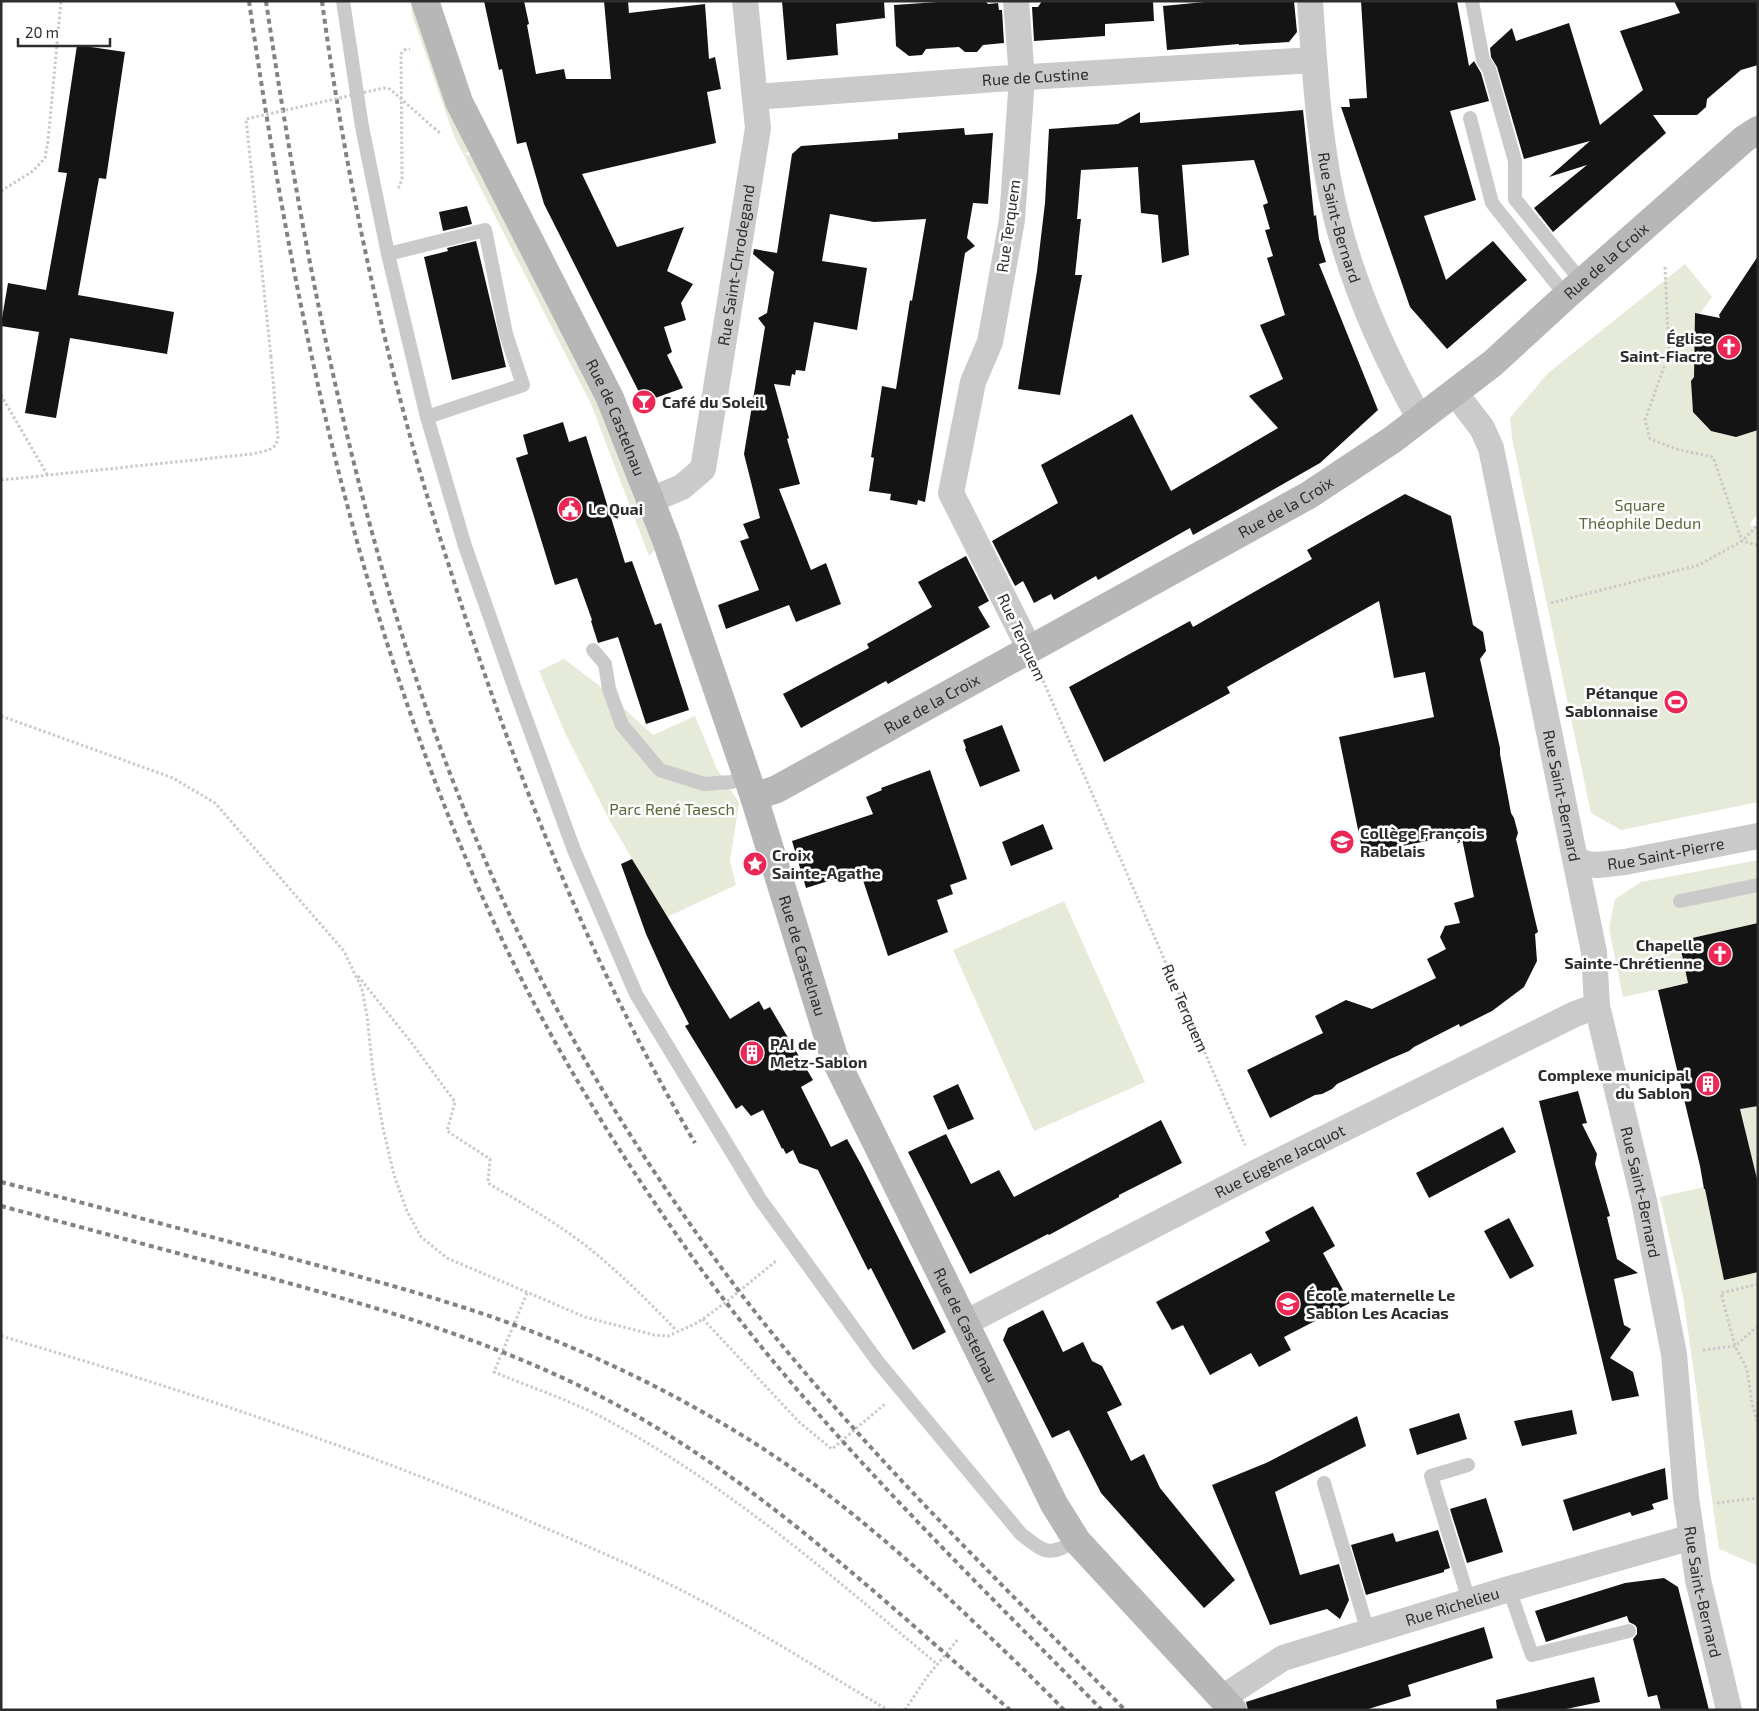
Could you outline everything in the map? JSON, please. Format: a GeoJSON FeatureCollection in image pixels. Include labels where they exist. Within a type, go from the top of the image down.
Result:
{"type":"FeatureCollection","features":[{"type":"Feature","properties":{"kind":"street","name":"Rue de Castelnau"},"geometry":{"type":"LineString","coordinates":[[425,1],[460,102],[610,398],[651,500],[751,787],[834,1057],[1054,1504],[1077,1541],[1228,1704]]}},
{"type":"Feature","properties":{"kind":"street","name":"Rue Saint-Chrodegand"},"geometry":{"type":"LineString","coordinates":[[651,500],[682,487],[703,469],[758,128],[745,1]]}},
{"type":"Feature","properties":{"kind":"street","name":"Rue Terquem"},"geometry":{"type":"LineString","coordinates":[[1016,1],[1022,78],[1012,220],[990,342],[973,382],[951,493],[1030,650]]}},
{"type":"Feature","properties":{"kind":"street","name":"Rue Saint-Bernard"},"geometry":{"type":"LineString","coordinates":[[1310,1],[1314,60],[1327,173],[1337,220],[1352,270],[1385,352],[1420,419]]}},
{"type":"Feature","properties":{"kind":"street","name":"Rue de Custine"},"geometry":{"type":"LineString","coordinates":[[756,97],[1314,60]]}},
{"type":"Feature","properties":{"kind":"street","name":"Rue de la Croix"},"geometry":{"type":"LineString","coordinates":[[751,787],[777,789],[1308,495],[1392,440],[1494,363],[1574,289],[1744,139],[1758,130]]}},
{"type":"Feature","properties":{"kind":"street","name":"Rue Saint-Bernard"},"geometry":{"type":"LineString","coordinates":[[1455,393],[1482,428],[1491,448],[1594,952],[1596,1006],[1644,1201],[1674,1354],[1686,1497],[1698,1580],[1730,1710]]}},
{"type":"Feature","properties":{"kind":"street","name":"Rue Saint-Pierre"},"geometry":{"type":"LineString","coordinates":[[1576,859],[1586,864],[1625,862],[1758,836]]}},
{"type":"Feature","properties":{"kind":"street","name":"Rue Eugène Jacquot"},"geometry":{"type":"LineString","coordinates":[[965,1323],[1257,1172],[1575,1014],[1596,1006]]}},
{"type":"Feature","properties":{"kind":"street","name":"Rue Richelieu"},"geometry":{"type":"LineString","coordinates":[[1228,1704],[1283,1658],[1509,1589],[1692,1537]]}},
{"type":"Feature","properties":{"kind":"lane"},"geometry":{"type":"LineString","coordinates":[[343,1],[362,128],[388,254],[427,417],[465,546],[574,850],[636,994],[760,1199],[878,1362],[1021,1534],[1045,1551],[1057,1551],[1077,1541]]}},
{"type":"Feature","properties":{"kind":"lane"},"geometry":{"type":"LineString","coordinates":[[1472,1],[1483,60],[1489,69],[1515,161],[1515,199],[1574,289]]}},
{"type":"Feature","properties":{"kind":"lane"},"geometry":{"type":"LineString","coordinates":[[1470,118],[1492,203],[1574,289]]}},
{"type":"Feature","properties":{"kind":"lane"},"geometry":{"type":"LineString","coordinates":[[388,254],[485,230],[506,334],[523,385],[427,417]]}},
{"type":"Feature","properties":{"kind":"lane"},"geometry":{"type":"LineString","coordinates":[[593,650],[605,664],[608,689],[622,725],[660,770],[704,784],[731,782],[751,787]]}},
{"type":"Feature","properties":{"kind":"lane"},"geometry":{"type":"LineString","coordinates":[[1680,901],[1758,885]]}},
{"type":"Feature","properties":{"kind":"lane"},"geometry":{"type":"LineString","coordinates":[[1468,1465],[1431,1476],[1470,1601]]}},
{"type":"Feature","properties":{"kind":"lane"},"geometry":{"type":"LineString","coordinates":[[1324,1483],[1368,1632]]}},
{"type":"Feature","properties":{"kind":"lane"},"geometry":{"type":"LineString","coordinates":[[1509,1589],[1532,1655],[1629,1632]]}},
{"type":"Feature","properties":{"kind":"path"},"geometry":{"type":"LineString","coordinates":[[1,192],[33,171],[45,158],[61,1]]}},
{"type":"Feature","properties":{"kind":"path"},"geometry":{"type":"LineString","coordinates":[[376,197],[390,193],[400,186],[402,178],[401,54],[404,50],[410,49],[416,52]]}},
{"type":"Feature","properties":{"kind":"path"},"geometry":{"type":"LineString","coordinates":[[1,480],[223,458],[269,450],[276,444],[278,437],[246,119],[384,88],[390,89],[434,128]]}},
{"type":"Feature","properties":{"kind":"path"},"geometry":{"type":"LineString","coordinates":[[441,127],[444,137]]}},
{"type":"Feature","properties":{"kind":"path"},"geometry":{"type":"LineString","coordinates":[[1666,267],[1669,353],[1645,420],[1650,439],[1676,449],[1713,457],[1742,541]]}},
{"type":"Feature","properties":{"kind":"path"},"geometry":{"type":"LineString","coordinates":[[1,395],[48,476]]}},
{"type":"Feature","properties":{"kind":"path"},"geometry":{"type":"LineString","coordinates":[[1524,610],[1699,565],[1742,541],[1758,525]]}},
{"type":"Feature","properties":{"kind":"path"},"geometry":{"type":"LineString","coordinates":[[1742,541],[1758,545]]}},
{"type":"Feature","properties":{"kind":"path","name":"Rue Terquem"},"geometry":{"type":"LineString","coordinates":[[1030,650],[1257,1172]]}},
{"type":"Feature","properties":{"kind":"path"},"geometry":{"type":"LineString","coordinates":[[1,716],[173,778],[216,803],[344,951],[362,989],[373,1072],[394,1176],[407,1212],[421,1237],[447,1258],[585,1317],[654,1335],[668,1336],[693,1325],[726,1302],[794,1246]]}},
{"type":"Feature","properties":{"kind":"path"},"geometry":{"type":"LineString","coordinates":[[354,972],[411,1042],[455,1102],[447,1131],[490,1159],[488,1183],[537,1212],[590,1248],[676,1330]]}},
{"type":"Feature","properties":{"kind":"path"},"geometry":{"type":"LineString","coordinates":[[1758,1284],[1721,1293],[1735,1346],[1747,1369],[1752,1403],[1758,1425]]}},
{"type":"Feature","properties":{"kind":"path"},"geometry":{"type":"LineString","coordinates":[[527,1293],[494,1372],[607,1419],[710,1482],[802,1551],[937,1664]]}},
{"type":"Feature","properties":{"kind":"path"},"geometry":{"type":"LineString","coordinates":[[702,1318],[799,1422],[832,1449],[890,1399]]}},
{"type":"Feature","properties":{"kind":"path"},"geometry":{"type":"LineString","coordinates":[[1735,1346],[1758,1326]]}},
{"type":"Feature","properties":{"kind":"path"},"geometry":{"type":"LineString","coordinates":[[1,1336],[115,1370],[296,1430],[430,1480],[574,1540],[683,1591],[888,1710]]}},
{"type":"Feature","properties":{"kind":"path"},"geometry":{"type":"LineString","coordinates":[[1686,1497],[1700,1494],[1714,1503],[1758,1498]]}},
{"type":"Feature","properties":{"kind":"path"},"geometry":{"type":"LineString","coordinates":[[905,1710],[937,1664],[959,1638]]}},
{"type":"Feature","properties":{"kind":"green space"},"geometry":{"type":"Polygon","coordinates":[[[411,1],[425,1],[481,146],[464,154],[488,159],[666,540],[649,556],[591,404],[454,136],[412,15],[411,1]]]}},
{"type":"Feature","properties":{"kind":"green space","name":"Square Théophile Dedun"},"geometry":{"type":"Polygon","coordinates":[[[1685,264],[1712,297],[1700,314],[1721,428],[1719,433],[1723,434],[1725,430],[1746,434],[1750,433],[1748,428],[1758,424],[1758,513],[1750,524],[1758,529],[1758,802],[1621,830],[1591,813],[1512,438],[1510,418],[1548,373],[1685,264]]]}},
{"type":"Feature","properties":{"kind":"green space","name":"Parc René Taesch"},"geometry":{"type":"Polygon","coordinates":[[[564,659],[596,683],[653,735],[695,716],[717,769],[739,803],[730,861],[736,885],[667,917],[611,823],[565,733],[539,671],[564,659]]]}},
{"type":"Feature","properties":{"kind":"green space"},"geometry":{"type":"Polygon","coordinates":[[[1758,860],[1758,923],[1679,941],[1688,983],[1623,997],[1609,928],[1615,899],[1641,882],[1758,860]]]}},
{"type":"Feature","properties":{"kind":"green space"},"geometry":{"type":"Polygon","coordinates":[[[1064,901],[1145,1082],[1034,1131],[953,950],[1064,901]]]}},
{"type":"Feature","properties":{"kind":"green space"},"geometry":{"type":"Polygon","coordinates":[[[1713,993],[1758,1013],[1758,1566],[1719,1549],[1683,1296],[1660,1197],[1756,1175],[1713,993]]]}},
{"type":"Feature","properties":{"kind":"building"},"geometry":{"type":"Polygon","coordinates":[[[484,1],[524,1],[536,74],[564,69],[566,79],[611,79],[604,1],[628,1],[629,13],[705,4],[709,59],[715,57],[721,89],[707,92],[716,143],[582,174],[617,247],[684,227],[667,271],[693,284],[681,303],[686,320],[664,327],[672,352],[667,355],[683,388],[644,402],[544,204],[526,142],[517,144],[502,69],[499,70],[484,1]]]}},
{"type":"Feature","properties":{"kind":"building"},"geometry":{"type":"Polygon","coordinates":[[[782,1],[884,1],[885,18],[836,24],[838,55],[787,60],[782,1]]]}},
{"type":"Feature","properties":{"kind":"building"},"geometry":{"type":"Polygon","coordinates":[[[953,1],[998,3],[999,10],[1002,10],[1004,43],[983,45],[977,52],[965,52],[959,47],[926,49],[922,55],[909,56],[896,46],[894,5],[953,1]]]}},
{"type":"Feature","properties":{"kind":"building"},"geometry":{"type":"Polygon","coordinates":[[[1042,1],[1153,1],[1154,21],[1105,24],[1105,36],[1034,41],[1032,7],[1038,7],[1042,1]]]}},
{"type":"Feature","properties":{"kind":"building"},"geometry":{"type":"Polygon","coordinates":[[[1215,1],[1294,1],[1297,32],[1289,42],[1167,50],[1163,6],[1215,1]]]}},
{"type":"Feature","properties":{"kind":"building"},"geometry":{"type":"Polygon","coordinates":[[[1361,1],[1457,1],[1469,66],[1474,61],[1481,73],[1489,101],[1450,111],[1476,200],[1424,216],[1446,280],[1493,241],[1527,280],[1447,349],[1410,307],[1341,107],[1350,107],[1349,99],[1367,98],[1361,1]]]}},
{"type":"Feature","properties":{"kind":"building"},"geometry":{"type":"Polygon","coordinates":[[[1674,1],[1758,1],[1758,65],[1741,70],[1707,99],[1706,107],[1697,115],[1653,115],[1666,133],[1553,232],[1534,208],[1587,165],[1549,177],[1590,141],[1524,159],[1497,67],[1491,57],[1490,48],[1512,28],[1516,41],[1569,23],[1600,125],[1643,90],[1620,31],[1680,13],[1674,1]]]}},
{"type":"Feature","properties":{"kind":"building"},"geometry":{"type":"Polygon","coordinates":[[[77,45],[125,52],[106,179],[99,178],[78,295],[174,312],[167,354],[70,338],[56,418],[25,413],[39,332],[1,326],[1,324],[8,283],[46,290],[67,173],[58,172],[77,45]]]}},
{"type":"Feature","properties":{"kind":"building"},"geometry":{"type":"Polygon","coordinates":[[[1303,110],[1314,216],[1316,215],[1319,239],[1326,262],[1319,264],[1378,410],[1320,463],[1236,511],[1193,535],[1190,528],[1098,580],[1096,576],[1054,600],[1051,594],[1034,603],[1023,581],[1015,586],[992,541],[1058,503],[1041,465],[1132,414],[1171,491],[1278,428],[1249,396],[1283,379],[1260,325],[1285,315],[1267,258],[1273,256],[1265,230],[1270,229],[1263,205],[1268,203],[1254,160],[1182,165],[1189,255],[1162,263],[1158,215],[1141,213],[1138,167],[1081,170],[1077,219],[1081,219],[1075,275],[1082,275],[1060,395],[1018,389],[1037,271],[1045,203],[1049,129],[1118,124],[1140,112],[1140,123],[1303,110]]]}},
{"type":"Feature","properties":{"kind":"building"},"geometry":{"type":"Polygon","coordinates":[[[964,128],[965,135],[993,133],[988,204],[973,203],[967,238],[975,246],[965,253],[925,502],[918,500],[917,505],[890,500],[891,494],[869,491],[874,458],[871,457],[882,386],[896,389],[910,300],[912,301],[926,219],[874,222],[830,214],[822,261],[867,268],[857,330],[814,322],[805,371],[796,370],[795,375],[792,374],[790,386],[774,384],[800,484],[779,489],[811,570],[826,563],[841,604],[796,622],[789,605],[726,629],[718,605],[759,590],[740,541],[749,538],[743,524],[760,518],[744,454],[765,327],[758,318],[767,313],[774,272],[753,254],[754,249],[777,253],[792,154],[801,146],[898,139],[898,133],[964,128]]]}},
{"type":"Feature","properties":{"kind":"building"},"geometry":{"type":"Polygon","coordinates":[[[467,206],[472,224],[443,231],[439,212],[467,206]]]}},
{"type":"Feature","properties":{"kind":"building"},"geometry":{"type":"Polygon","coordinates":[[[476,241],[506,367],[452,380],[424,257],[448,251],[447,248],[476,241]]]}},
{"type":"Feature","properties":{"kind":"building","name":"Église Saint-Fiacre"},"geometry":{"type":"Polygon","coordinates":[[[1758,256],[1758,430],[1736,437],[1711,431],[1693,412],[1691,381],[1694,377],[1695,313],[1720,318],[1719,315],[1758,256]]]}},
{"type":"Feature","properties":{"kind":"building","name":"Le Quai"},"geometry":{"type":"Polygon","coordinates":[[[563,422],[569,442],[586,436],[625,563],[632,561],[655,625],[661,623],[689,710],[646,724],[618,637],[598,643],[577,578],[555,585],[516,458],[528,454],[523,435],[563,422]]]}},
{"type":"Feature","properties":{"kind":"building"},"geometry":{"type":"Polygon","coordinates":[[[1405,494],[1451,516],[1473,625],[1483,632],[1486,651],[1480,659],[1500,748],[1511,813],[1518,833],[1516,839],[1538,932],[1535,934],[1537,961],[1524,987],[1492,1011],[1460,1027],[1459,1024],[1409,1051],[1337,1084],[1332,1089],[1315,1095],[1270,1118],[1247,1070],[1323,1033],[1315,1016],[1346,1000],[1372,1009],[1436,978],[1427,959],[1446,949],[1440,937],[1445,926],[1460,923],[1454,903],[1474,897],[1461,834],[1363,854],[1339,737],[1434,717],[1425,672],[1394,678],[1379,601],[1227,687],[1230,693],[1104,762],[1069,687],[1190,621],[1193,627],[1312,559],[1307,550],[1405,494]]]}},
{"type":"Feature","properties":{"kind":"building"},"geometry":{"type":"Polygon","coordinates":[[[966,556],[989,601],[978,607],[990,627],[888,684],[886,681],[801,728],[783,694],[869,648],[867,644],[932,607],[918,582],[966,556]]]}},
{"type":"Feature","properties":{"kind":"building"},"geometry":{"type":"Polygon","coordinates":[[[1002,725],[1020,771],[980,787],[963,740],[1002,725]]]}},
{"type":"Feature","properties":{"kind":"building"},"geometry":{"type":"Polygon","coordinates":[[[930,770],[967,879],[950,885],[953,894],[937,900],[948,932],[888,956],[860,871],[806,888],[792,841],[873,814],[866,797],[882,790],[881,788],[930,770]]]}},
{"type":"Feature","properties":{"kind":"building"},"geometry":{"type":"Polygon","coordinates":[[[1043,824],[1053,849],[1011,866],[1002,842],[1043,824]]]}},
{"type":"Feature","properties":{"kind":"building"},"geometry":{"type":"Polygon","coordinates":[[[632,859],[730,1019],[759,1001],[764,1010],[770,1007],[813,1080],[801,1087],[831,1147],[847,1139],[946,1332],[913,1350],[871,1268],[868,1270],[818,1170],[799,1163],[793,1150],[786,1154],[763,1110],[751,1116],[742,1105],[736,1109],[685,1026],[689,1024],[646,934],[621,864],[632,859]]]}},
{"type":"Feature","properties":{"kind":"building"},"geometry":{"type":"Polygon","coordinates":[[[1758,923],[1758,1106],[1740,1109],[1758,1183],[1758,1272],[1724,1280],[1700,1166],[1658,990],[1688,983],[1679,941],[1758,923]]]}},
{"type":"Feature","properties":{"kind":"building"},"geometry":{"type":"Polygon","coordinates":[[[958,1084],[974,1119],[948,1130],[933,1096],[958,1084]]]}},
{"type":"Feature","properties":{"kind":"building"},"geometry":{"type":"Polygon","coordinates":[[[1578,1091],[1587,1123],[1582,1124],[1597,1154],[1595,1164],[1610,1216],[1607,1217],[1617,1259],[1638,1273],[1614,1279],[1624,1325],[1631,1329],[1610,1358],[1633,1372],[1639,1396],[1612,1401],[1539,1101],[1578,1091]]]}},
{"type":"Feature","properties":{"kind":"building"},"geometry":{"type":"Polygon","coordinates":[[[1161,1120],[1182,1163],[1119,1195],[1119,1197],[1049,1235],[970,1274],[908,1152],[946,1134],[971,1184],[999,1170],[1014,1197],[1161,1120]]]}},
{"type":"Feature","properties":{"kind":"building"},"geometry":{"type":"Polygon","coordinates":[[[1503,1127],[1516,1152],[1429,1198],[1416,1173],[1503,1127]]]}},
{"type":"Feature","properties":{"kind":"building"},"geometry":{"type":"Polygon","coordinates":[[[1313,1206],[1335,1246],[1323,1253],[1350,1303],[1284,1337],[1291,1350],[1259,1367],[1251,1353],[1210,1375],[1183,1325],[1172,1330],[1156,1302],[1270,1241],[1265,1232],[1313,1206]]]}},
{"type":"Feature","properties":{"kind":"building"},"geometry":{"type":"Polygon","coordinates":[[[1509,1218],[1534,1266],[1510,1279],[1484,1231],[1509,1218]]]}},
{"type":"Feature","properties":{"kind":"building"},"geometry":{"type":"Polygon","coordinates":[[[1043,1310],[1063,1352],[1083,1342],[1092,1361],[1102,1366],[1122,1405],[1107,1412],[1131,1461],[1144,1454],[1160,1488],[1235,1580],[1204,1608],[1101,1493],[1069,1430],[1052,1438],[1003,1340],[1008,1328],[1043,1310]]]}},
{"type":"Feature","properties":{"kind":"building"},"geometry":{"type":"Polygon","coordinates":[[[1572,1410],[1577,1434],[1522,1446],[1514,1421],[1572,1410]]]}},
{"type":"Feature","properties":{"kind":"building"},"geometry":{"type":"Polygon","coordinates":[[[1459,1413],[1467,1439],[1417,1455],[1409,1429],[1459,1413]]]}},
{"type":"Feature","properties":{"kind":"building"},"geometry":{"type":"Polygon","coordinates":[[[1357,1416],[1366,1446],[1275,1492],[1300,1575],[1339,1564],[1349,1600],[1340,1619],[1327,1609],[1270,1625],[1212,1485],[1266,1463],[1357,1416]]]}},
{"type":"Feature","properties":{"kind":"building"},"geometry":{"type":"Polygon","coordinates":[[[1665,1468],[1668,1499],[1652,1504],[1654,1509],[1632,1516],[1630,1512],[1573,1531],[1563,1500],[1665,1468]]]}},
{"type":"Feature","properties":{"kind":"building"},"geometry":{"type":"Polygon","coordinates":[[[1486,1498],[1503,1552],[1467,1563],[1450,1509],[1486,1498]]]}},
{"type":"Feature","properties":{"kind":"building"},"geometry":{"type":"Polygon","coordinates":[[[1438,1530],[1450,1568],[1444,1570],[1444,1572],[1366,1595],[1351,1545],[1393,1533],[1396,1542],[1438,1530]]]}},
{"type":"Feature","properties":{"kind":"building"},"geometry":{"type":"Polygon","coordinates":[[[1664,1578],[1678,1587],[1709,1710],[1661,1710],[1657,1695],[1648,1697],[1633,1639],[1637,1634],[1637,1628],[1629,1622],[1627,1616],[1546,1642],[1535,1611],[1625,1583],[1664,1578]]]}},
{"type":"Feature","properties":{"kind":"building"},"geometry":{"type":"Polygon","coordinates":[[[1484,1627],[1493,1658],[1408,1685],[1411,1696],[1365,1710],[1248,1710],[1246,1702],[1484,1627]]]}},
{"type":"Feature","properties":{"kind":"building"},"geometry":{"type":"Polygon","coordinates":[[[1594,1677],[1600,1702],[1561,1710],[1497,1710],[1496,1700],[1594,1677]]]}},
{"type":"Feature","properties":{"kind":"railway"},"geometry":{"type":"LineString","coordinates":[[249,1],[285,224],[307,335],[332,446],[361,555],[393,663],[431,770],[473,875],[519,975],[572,1072],[631,1167],[661,1213],[739,1319],[787,1378],[889,1492],[1102,1710]]}},
{"type":"Feature","properties":{"kind":"railway"},"geometry":{"type":"LineString","coordinates":[[266,1],[310,265],[338,397],[371,527],[409,656],[453,782],[506,906],[566,1026],[605,1094],[669,1194],[738,1290],[782,1346],[925,1506],[1125,1710]]}},
{"type":"Feature","properties":{"kind":"railway"},"geometry":{"type":"LineString","coordinates":[[322,1],[339,114],[372,282],[398,392],[419,468],[463,610],[511,748],[565,883],[626,1015],[695,1143]]}},
{"type":"Feature","properties":{"kind":"railway"},"geometry":{"type":"LineString","coordinates":[[1,1182],[435,1298],[564,1344],[632,1375],[698,1409],[764,1449],[859,1519],[948,1598],[1064,1710]]}},
{"type":"Feature","properties":{"kind":"railway"},"geometry":{"type":"LineString","coordinates":[[1,1206],[292,1284],[392,1313],[491,1348],[588,1390],[635,1415],[686,1446],[783,1516],[875,1592],[1010,1710]]}},
{"type":"Feature","properties":{"kind":"place","name":"Église Saint-Fiacre"},"geometry":{"type":"Point","coordinates":[1729,347]}},
{"type":"Feature","properties":{"kind":"place","name":"Café du Soleil"},"geometry":{"type":"Point","coordinates":[644,402]}},
{"type":"Feature","properties":{"kind":"place","name":"Le Quai"},"geometry":{"type":"Point","coordinates":[570,509]}},
{"type":"Feature","properties":{"kind":"place","name":"Pétanque Sablonnaise"},"geometry":{"type":"Point","coordinates":[1676,702]}},
{"type":"Feature","properties":{"kind":"place","name":"Collège François Rabelais"},"geometry":{"type":"Point","coordinates":[1342,842]}},
{"type":"Feature","properties":{"kind":"place","name":"Croix Sainte-Agathe"},"geometry":{"type":"Point","coordinates":[755,864]}},
{"type":"Feature","properties":{"kind":"place","name":"Chapelle Sainte-Chrétienne"},"geometry":{"type":"Point","coordinates":[1720,954]}},
{"type":"Feature","properties":{"kind":"place","name":"PAI de Metz-Sablon"},"geometry":{"type":"Point","coordinates":[752,1053]}},
{"type":"Feature","properties":{"kind":"place","name":"Complexe municipal du Sablon"},"geometry":{"type":"Point","coordinates":[1708,1084]}},
{"type":"Feature","properties":{"kind":"place","name":"École maternelle Le Sablon Les Acacias"},"geometry":{"type":"Point","coordinates":[1288,1304]}}]}
